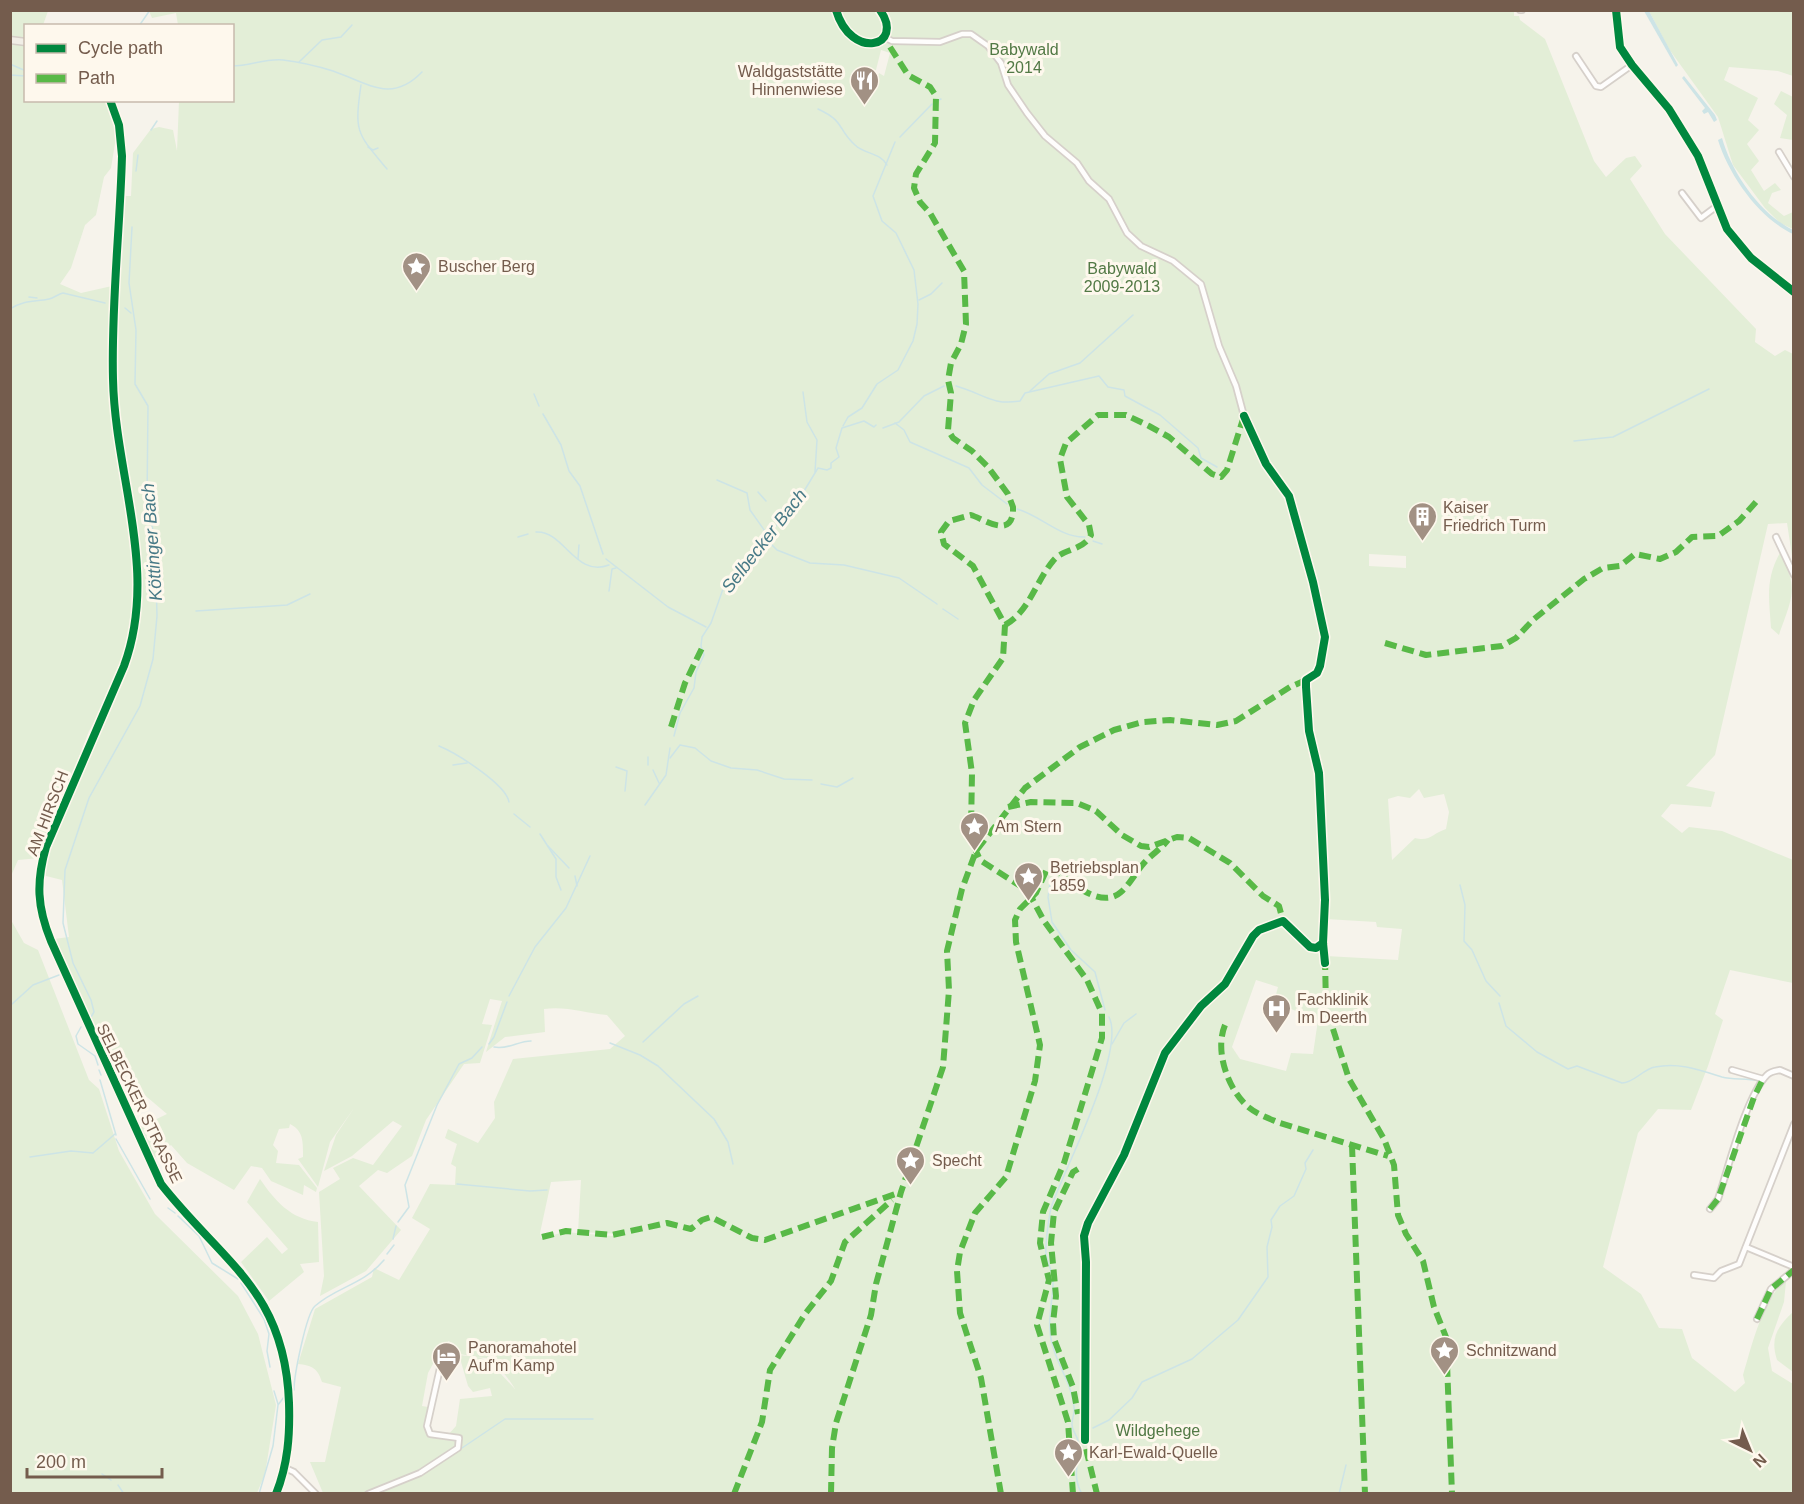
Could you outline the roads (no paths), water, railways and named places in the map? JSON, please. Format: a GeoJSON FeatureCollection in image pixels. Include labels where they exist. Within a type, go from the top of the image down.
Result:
{"type":"FeatureCollection","features":[{"type":"Feature","properties":{"kind":"main road"},"geometry":{"type":"LineString","coordinates":[[1616,10],[1620,47],[1632,65],[1663,100],[1687,136],[1701,161],[1727,229],[1744,252],[1794,292]]}},
{"type":"Feature","properties":{"kind":"main road","name":"AM HIRSCH"},"geometry":{"type":"LineString","coordinates":[[66,974],[41,917],[38,896],[40,867],[72,784],[124,666],[135,627],[138,573],[113,380],[122,156],[119,125],[111,102]]}},
{"type":"Feature","properties":{"kind":"main road","name":"SELBECKER STRASSE"},"geometry":{"type":"LineString","coordinates":[[66,974],[161,1184],[182,1211],[245,1276],[269,1314],[282,1345],[289,1381],[290,1435],[285,1468],[276,1494]]}},
{"type":"Feature","properties":{"kind":"street"},"geometry":{"type":"LineString","coordinates":[[836,10],[856,41],[869,44],[884,37]]}},
{"type":"Feature","properties":{"kind":"street"},"geometry":{"type":"LineString","coordinates":[[880,10],[887,24],[884,37]]}},
{"type":"Feature","properties":{"kind":"street"},"geometry":{"type":"LineString","coordinates":[[884,37],[892,41],[940,42],[962,34],[971,34],[988,46],[1001,63],[1008,85],[1031,119],[1045,136],[1077,163],[1089,181],[1109,199],[1127,233],[1141,246],[1173,261],[1201,285],[1244,416]]}},
{"type":"Feature","properties":{"kind":"street"},"geometry":{"type":"LineString","coordinates":[[1576,56],[1596,86],[1601,87],[1632,65]]}},
{"type":"Feature","properties":{"kind":"street"},"geometry":{"type":"LineString","coordinates":[[1779,152],[1794,177]]}},
{"type":"Feature","properties":{"kind":"street"},"geometry":{"type":"LineString","coordinates":[[1682,193],[1701,218],[1717,207]]}},
{"type":"Feature","properties":{"kind":"street"},"geometry":{"type":"LineString","coordinates":[[1776,537],[1794,575]]}},
{"type":"Feature","properties":{"kind":"street"},"geometry":{"type":"LineString","coordinates":[[1732,1070],[1763,1079]]}},
{"type":"Feature","properties":{"kind":"street"},"geometry":{"type":"LineString","coordinates":[[1710,1209],[1718,1199],[1754,1097],[1763,1079],[1770,1072],[1780,1070],[1794,1077]]}},
{"type":"Feature","properties":{"kind":"street"},"geometry":{"type":"LineString","coordinates":[[1694,1275],[1714,1278],[1721,1271],[1739,1264],[1794,1124]]}},
{"type":"Feature","properties":{"kind":"street"},"geometry":{"type":"LineString","coordinates":[[1746,1247],[1794,1268],[1772,1289],[1757,1319]]}},
{"type":"Feature","properties":{"kind":"street"},"geometry":{"type":"LineString","coordinates":[[368,1494],[420,1473],[459,1448],[459,1438],[430,1434],[427,1426],[442,1359]]}},
{"type":"Feature","properties":{"kind":"street"},"geometry":{"type":"LineString","coordinates":[[285,1468],[294,1472],[316,1494]]}},
{"type":"Feature","properties":{"kind":"water"},"geometry":{"type":"Polygon","coordinates":[[[1644,11],[1649,11],[1678,65],[1676,67],[1644,11]]]}},
{"type":"Feature","properties":{"kind":"water"},"geometry":{"type":"Polygon","coordinates":[[[1684,76],[1717,120],[1714,122],[1708,112],[1704,114],[1702,111],[1705,108],[1682,78],[1684,76]]]}},
{"type":"Feature","properties":{"kind":"water"},"geometry":{"type":"Polygon","coordinates":[[[1722,138],[1733,165],[1749,191],[1769,214],[1793,230],[1793,234],[1769,218],[1747,195],[1723,154],[1718,140],[1722,138]]]}},
{"type":"Feature","properties":{"kind":"waterway","name":"Köttinger Bach"},"geometry":{"type":"LineString","coordinates":[[140,24],[150,10]]}},
{"type":"Feature","properties":{"kind":"waterway"},"geometry":{"type":"LineString","coordinates":[[299,62],[322,40],[341,37],[352,25]]}},
{"type":"Feature","properties":{"kind":"waterway"},"geometry":{"type":"LineString","coordinates":[[234,66],[270,60],[289,61],[321,67],[368,85],[389,89],[411,82],[422,72]]}},
{"type":"Feature","properties":{"kind":"waterway"},"geometry":{"type":"LineString","coordinates":[[10,64],[24,70]]}},
{"type":"Feature","properties":{"kind":"waterway"},"geometry":{"type":"LineString","coordinates":[[10,75],[24,76]]}},
{"type":"Feature","properties":{"kind":"waterway"},"geometry":{"type":"LineString","coordinates":[[361,85],[358,113],[360,132],[387,169]]}},
{"type":"Feature","properties":{"kind":"waterway"},"geometry":{"type":"LineString","coordinates":[[900,137],[932,104]]}},
{"type":"Feature","properties":{"kind":"waterway"},"geometry":{"type":"LineString","coordinates":[[818,109],[833,118],[855,145],[881,158],[887,165]]}},
{"type":"Feature","properties":{"kind":"waterway","name":"Köttinger Bach"},"geometry":{"type":"LineString","coordinates":[[151,130],[157,121]]}},
{"type":"Feature","properties":{"kind":"waterway"},"geometry":{"type":"LineString","coordinates":[[843,426],[848,417],[862,408],[877,384],[898,370],[913,341],[917,324],[918,304],[914,270],[896,233],[882,221],[873,196],[895,142]]}},
{"type":"Feature","properties":{"kind":"waterway"},"geometry":{"type":"LineString","coordinates":[[368,147],[373,150],[378,148]]}},
{"type":"Feature","properties":{"kind":"waterway","name":"Köttinger Bach"},"geometry":{"type":"LineString","coordinates":[[136,171],[138,155]]}},
{"type":"Feature","properties":{"kind":"waterway","name":"Köttinger Bach"},"geometry":{"type":"LineString","coordinates":[[91,1017],[94,1012],[91,1000],[73,963],[63,923],[65,870],[89,798],[140,706],[153,659],[157,616],[155,541],[147,501],[148,406],[135,384],[136,330],[129,283],[132,227]]}},
{"type":"Feature","properties":{"kind":"waterway"},"geometry":{"type":"LineString","coordinates":[[919,300],[931,294],[942,283]]}},
{"type":"Feature","properties":{"kind":"waterway"},"geometry":{"type":"LineString","coordinates":[[10,309],[20,304],[49,299],[63,293],[105,303]]}},
{"type":"Feature","properties":{"kind":"waterway"},"geometry":{"type":"LineString","coordinates":[[29,297],[37,298]]}},
{"type":"Feature","properties":{"kind":"waterway"},"geometry":{"type":"LineString","coordinates":[[125,308],[131,313]]}},
{"type":"Feature","properties":{"kind":"waterway"},"geometry":{"type":"LineString","coordinates":[[1030,391],[1049,374],[1080,363],[1133,315]]}},
{"type":"Feature","properties":{"kind":"waterway","name":"Selbecker Bach"},"geometry":{"type":"LineString","coordinates":[[956,386],[994,400],[1010,402],[1020,401],[1025,393],[1099,376],[1108,387],[1124,390],[1125,396],[1160,415],[1198,448],[1201,458],[1217,467]]}},
{"type":"Feature","properties":{"kind":"waterway","name":"Selbecker Bach"},"geometry":{"type":"LineString","coordinates":[[883,428],[899,422],[924,396],[944,386]]}},
{"type":"Feature","properties":{"kind":"waterway"},"geometry":{"type":"LineString","coordinates":[[1574,441],[1613,437],[1709,389]]}},
{"type":"Feature","properties":{"kind":"waterway"},"geometry":{"type":"LineString","coordinates":[[803,392],[807,422],[817,440],[815,472]]}},
{"type":"Feature","properties":{"kind":"waterway"},"geometry":{"type":"LineString","coordinates":[[534,394],[539,406]]}},
{"type":"Feature","properties":{"kind":"waterway"},"geometry":{"type":"LineString","coordinates":[[543,414],[561,445],[569,471],[580,486],[603,554]]}},
{"type":"Feature","properties":{"kind":"waterway","name":"Selbecker Bach"},"geometry":{"type":"LineString","coordinates":[[674,736],[680,713],[694,688],[696,672],[704,655],[701,646],[702,637],[711,623],[723,589],[742,571],[755,549],[798,501],[818,468],[827,470],[831,468],[831,463],[839,457],[836,448],[842,428],[864,421],[874,427],[876,425]]}},
{"type":"Feature","properties":{"kind":"waterway"},"geometry":{"type":"LineString","coordinates":[[895,423],[904,430],[910,442],[969,468],[982,485],[1007,504]]}},
{"type":"Feature","properties":{"kind":"waterway"},"geometry":{"type":"LineString","coordinates":[[717,480],[747,493],[750,510],[767,534]]}},
{"type":"Feature","properties":{"kind":"waterway"},"geometry":{"type":"LineString","coordinates":[[758,492],[766,501]]}},
{"type":"Feature","properties":{"kind":"waterway"},"geometry":{"type":"LineString","coordinates":[[1017,509],[1067,534],[1085,537]]}},
{"type":"Feature","properties":{"kind":"waterway"},"geometry":{"type":"LineString","coordinates":[[536,532],[546,533],[554,538],[578,560],[587,565],[597,567],[609,565]]}},
{"type":"Feature","properties":{"kind":"waterway"},"geometry":{"type":"LineString","coordinates":[[518,537],[528,534]]}},
{"type":"Feature","properties":{"kind":"waterway"},"geometry":{"type":"LineString","coordinates":[[1093,541],[1102,544]]}},
{"type":"Feature","properties":{"kind":"waterway"},"geometry":{"type":"LineString","coordinates":[[770,543],[777,550],[810,563],[844,565],[899,578],[937,604]]}},
{"type":"Feature","properties":{"kind":"waterway"},"geometry":{"type":"LineString","coordinates":[[578,559],[579,545]]}},
{"type":"Feature","properties":{"kind":"waterway"},"geometry":{"type":"LineString","coordinates":[[606,559],[668,607],[706,627]]}},
{"type":"Feature","properties":{"kind":"waterway"},"geometry":{"type":"LineString","coordinates":[[609,591],[612,569],[616,568]]}},
{"type":"Feature","properties":{"kind":"waterway"},"geometry":{"type":"LineString","coordinates":[[196,611],[287,605],[310,594]]}},
{"type":"Feature","properties":{"kind":"waterway"},"geometry":{"type":"LineString","coordinates":[[943,609],[958,619]]}},
{"type":"Feature","properties":{"kind":"waterway"},"geometry":{"type":"LineString","coordinates":[[670,758],[680,745],[695,748],[711,761],[731,768],[757,770],[784,779],[812,780]]}},
{"type":"Feature","properties":{"kind":"waterway"},"geometry":{"type":"LineString","coordinates":[[439,746],[457,755],[490,778],[506,795],[509,802]]}},
{"type":"Feature","properties":{"kind":"waterway","name":"Selbecker Bach"},"geometry":{"type":"LineString","coordinates":[[645,805],[666,775],[670,748]]}},
{"type":"Feature","properties":{"kind":"waterway"},"geometry":{"type":"LineString","coordinates":[[648,757],[648,765]]}},
{"type":"Feature","properties":{"kind":"waterway"},"geometry":{"type":"LineString","coordinates":[[453,765],[467,763]]}},
{"type":"Feature","properties":{"kind":"waterway"},"geometry":{"type":"LineString","coordinates":[[616,767],[627,771],[625,791]]}},
{"type":"Feature","properties":{"kind":"waterway"},"geometry":{"type":"LineString","coordinates":[[653,770],[659,783]]}},
{"type":"Feature","properties":{"kind":"waterway"},"geometry":{"type":"LineString","coordinates":[[821,784],[837,787],[853,778]]}},
{"type":"Feature","properties":{"kind":"waterway"},"geometry":{"type":"LineString","coordinates":[[514,814],[530,827]]}},
{"type":"Feature","properties":{"kind":"waterway"},"geometry":{"type":"LineString","coordinates":[[540,834],[556,859],[556,877],[561,890]]}},
{"type":"Feature","properties":{"kind":"waterway"},"geometry":{"type":"LineString","coordinates":[[548,846],[569,868]]}},
{"type":"Feature","properties":{"kind":"waterway","name":"Selbecker Bach"},"geometry":{"type":"LineString","coordinates":[[509,996],[535,947],[566,908],[590,856]]}},
{"type":"Feature","properties":{"kind":"waterway","name":"Selbecker Bach"},"geometry":{"type":"LineString","coordinates":[[575,876],[577,886]]}},
{"type":"Feature","properties":{"kind":"waterway"},"geometry":{"type":"LineString","coordinates":[[1050,883],[1048,897],[1052,922],[1071,950],[1095,972],[1105,1010]]}},
{"type":"Feature","properties":{"kind":"waterway"},"geometry":{"type":"LineString","coordinates":[[1460,885],[1465,905],[1464,941],[1472,950],[1486,981],[1500,996]]}},
{"type":"Feature","properties":{"kind":"waterway"},"geometry":{"type":"LineString","coordinates":[[11,1005],[33,985],[59,975]]}},
{"type":"Feature","properties":{"kind":"waterway"},"geometry":{"type":"LineString","coordinates":[[643,1042],[684,1004],[698,996]]}},
{"type":"Feature","properties":{"kind":"waterway","name":"Selbecker Bach"},"geometry":{"type":"LineString","coordinates":[[489,1044],[494,1037],[507,1002]]}},
{"type":"Feature","properties":{"kind":"waterway"},"geometry":{"type":"LineString","coordinates":[[1499,1003],[1506,1026],[1537,1052],[1568,1069],[1577,1066],[1622,1083],[1631,1081],[1651,1068],[1672,1065],[1726,1078],[1759,1081]]}},
{"type":"Feature","properties":{"kind":"waterway"},"geometry":{"type":"LineString","coordinates":[[1112,1044],[1124,1023],[1136,1014]]}},
{"type":"Feature","properties":{"kind":"waterway"},"geometry":{"type":"LineString","coordinates":[[1082,1494],[1076,1474],[1078,1441],[1072,1426],[1073,1399],[1051,1339],[1053,1281],[1046,1254],[1046,1244],[1052,1205],[1102,1082],[1112,1033],[1109,1017]]}},
{"type":"Feature","properties":{"kind":"waterway","name":"Köttinger Bach"},"geometry":{"type":"LineString","coordinates":[[81,1027],[76,1036],[78,1044],[95,1056],[98,1065]]}},
{"type":"Feature","properties":{"kind":"waterway"},"geometry":{"type":"LineString","coordinates":[[494,1047],[531,1041]]}},
{"type":"Feature","properties":{"kind":"waterway"},"geometry":{"type":"LineString","coordinates":[[610,1043],[640,1055],[658,1066],[714,1119],[728,1142],[733,1164]]}},
{"type":"Feature","properties":{"kind":"waterway","name":"Selbecker Bach"},"geometry":{"type":"LineString","coordinates":[[398,1222],[409,1207],[405,1185],[437,1105],[459,1064],[472,1058],[482,1047]]}},
{"type":"Feature","properties":{"kind":"waterway","name":"Köttinger Bach"},"geometry":{"type":"LineString","coordinates":[[99,1070],[101,1075]]}},
{"type":"Feature","properties":{"kind":"waterway","name":"Köttinger Bach"},"geometry":{"type":"LineString","coordinates":[[100,1080],[116,1135]]}},
{"type":"Feature","properties":{"kind":"waterway"},"geometry":{"type":"LineString","coordinates":[[30,1157],[71,1151],[93,1153],[115,1134]]}},
{"type":"Feature","properties":{"kind":"waterway","name":"Köttinger Bach"},"geometry":{"type":"LineString","coordinates":[[116,1139],[150,1199]]}},
{"type":"Feature","properties":{"kind":"waterway"},"geometry":{"type":"LineString","coordinates":[[1093,1428],[1109,1420],[1132,1398],[1142,1382],[1192,1359],[1238,1320],[1268,1277],[1267,1247],[1272,1227],[1271,1220],[1280,1206],[1294,1196],[1306,1169],[1305,1163],[1313,1150]]}},
{"type":"Feature","properties":{"kind":"waterway"},"geometry":{"type":"LineString","coordinates":[[457,1184],[530,1191],[547,1190]]}},
{"type":"Feature","properties":{"kind":"waterway","name":"Köttinger Bach"},"geometry":{"type":"LineString","coordinates":[[168,1208],[175,1213]]}},
{"type":"Feature","properties":{"kind":"waterway","name":"Köttinger Bach"},"geometry":{"type":"LineString","coordinates":[[178,1216],[199,1236],[212,1263],[238,1279]]}},
{"type":"Feature","properties":{"kind":"waterway","name":"Selbecker Bach"},"geometry":{"type":"LineString","coordinates":[[393,1239],[396,1226]]}},
{"type":"Feature","properties":{"kind":"waterway","name":"Selbecker Bach"},"geometry":{"type":"LineString","coordinates":[[387,1254],[394,1245]]}},
{"type":"Feature","properties":{"kind":"waterway","name":"Selbecker Bach"},"geometry":{"type":"LineString","coordinates":[[294,1390],[304,1332],[315,1306],[332,1294],[358,1281],[384,1260]]}},
{"type":"Feature","properties":{"kind":"waterway","name":"Köttinger Bach"},"geometry":{"type":"LineString","coordinates":[[241,1283],[264,1319],[269,1334],[267,1351],[270,1367]]}},
{"type":"Feature","properties":{"kind":"waterway","name":"Köttinger Bach"},"geometry":{"type":"LineString","coordinates":[[274,1391],[278,1404]]}},
{"type":"Feature","properties":{"kind":"waterway","name":"Selbecker Bach"},"geometry":{"type":"LineString","coordinates":[[259,1494],[273,1446],[278,1405],[284,1397]]}},
{"type":"Feature","properties":{"kind":"waterway"},"geometry":{"type":"LineString","coordinates":[[462,1448],[505,1419],[593,1419]]}},
{"type":"Feature","properties":{"kind":"waterway"},"geometry":{"type":"LineString","coordinates":[[1339,1494],[1346,1465]]}},
{"type":"Feature","properties":{"kind":"waterway"},"geometry":{"type":"LineString","coordinates":[[102,1474],[111,1480]]}},
{"type":"Feature","properties":{"kind":"waterway"},"geometry":{"type":"LineString","coordinates":[[118,1485],[124,1494]]}},
{"type":"Feature","properties":{"kind":"place","name":"Waldgaststätte Hinnenwiese"},"geometry":{"type":"Point","coordinates":[864,106]}},
{"type":"Feature","properties":{"kind":"place","name":"Buscher Berg"},"geometry":{"type":"Point","coordinates":[417,292]}},
{"type":"Feature","properties":{"kind":"place","name":"Kaiser Friedrich Turm"},"geometry":{"type":"Point","coordinates":[1422,542]}},
{"type":"Feature","properties":{"kind":"place","name":"Am Stern"},"geometry":{"type":"Point","coordinates":[974,852]}},
{"type":"Feature","properties":{"kind":"place","name":"Betriebsplan 1859"},"geometry":{"type":"Point","coordinates":[1029,902]}},
{"type":"Feature","properties":{"kind":"place","name":"Fachklinik Im Deerth"},"geometry":{"type":"Point","coordinates":[1276,1034]}},
{"type":"Feature","properties":{"kind":"place","name":"Specht"},"geometry":{"type":"Point","coordinates":[911,1186]}},
{"type":"Feature","properties":{"kind":"place","name":"Schnitzwand"},"geometry":{"type":"Point","coordinates":[1445,1376]}},
{"type":"Feature","properties":{"kind":"place","name":"Panoramahotel Auf'm Kamp"},"geometry":{"type":"Point","coordinates":[447,1382]}},
{"type":"Feature","properties":{"kind":"place","name":"Karl-Ewald-Quelle"},"geometry":{"type":"Point","coordinates":[1068,1478]}},
{"type":"Feature","properties":{"kind":"park label","name":"Babywald 2014"},"geometry":{"type":"Point","coordinates":[1024,58]}},
{"type":"Feature","properties":{"kind":"park label","name":"Babywald 2009-2013"},"geometry":{"type":"Point","coordinates":[1122,277]}},
{"type":"Feature","properties":{"kind":"park label","name":"Wildgehege"},"geometry":{"type":"Point","coordinates":[1158,1430]}}]}
